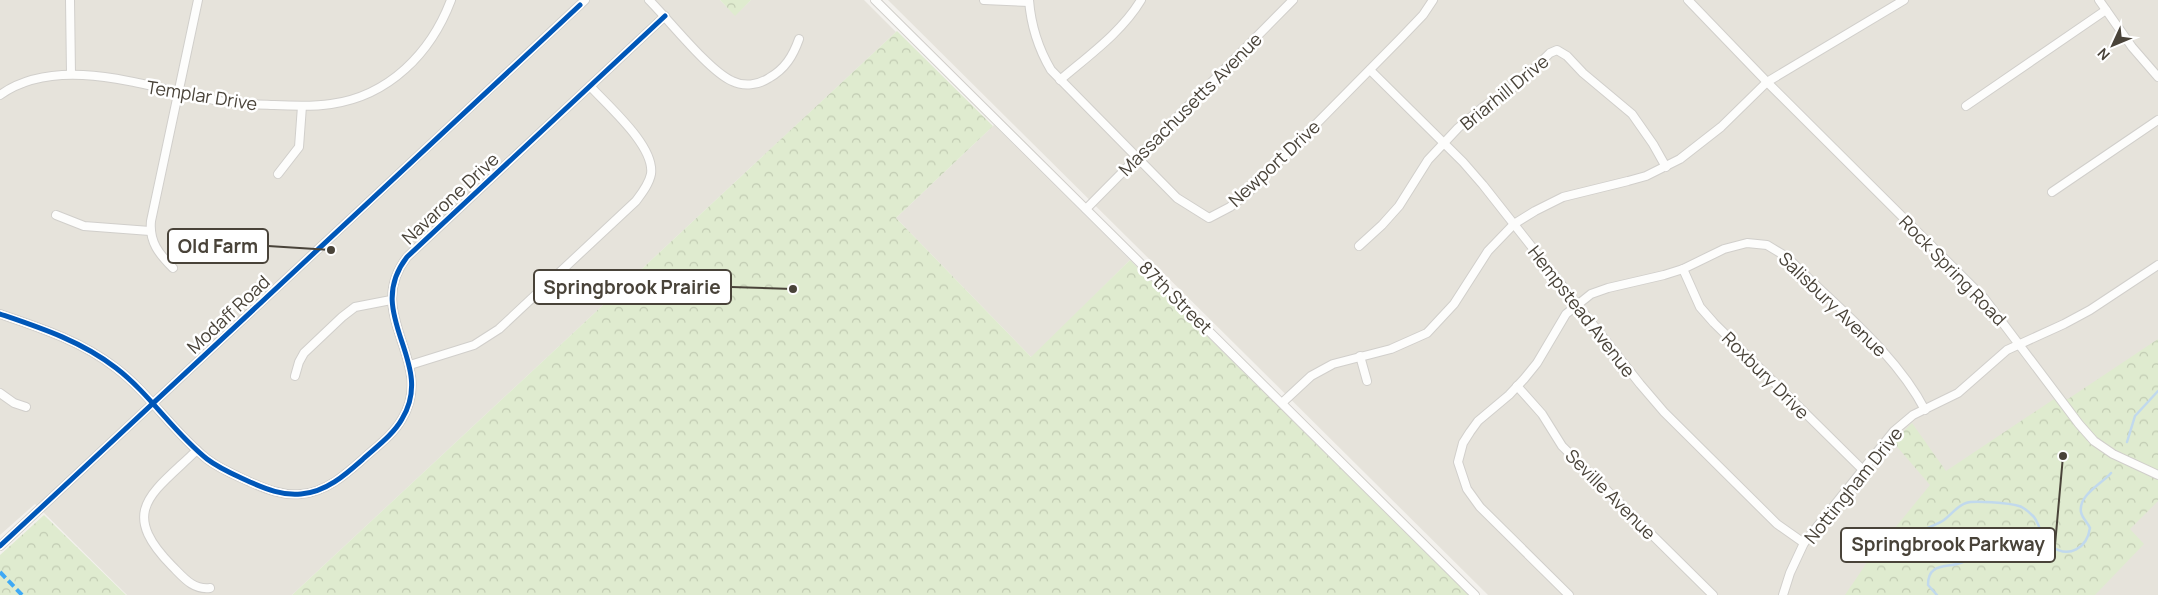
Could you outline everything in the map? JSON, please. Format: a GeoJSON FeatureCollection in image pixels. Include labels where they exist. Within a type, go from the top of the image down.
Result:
{"type":"FeatureCollection","features":[{"type":"Feature","properties":{"kind":"street"},"geometry":{"type":"LineString","coordinates":[[70,0],[71,74]]}},
{"type":"Feature","properties":{"kind":"street"},"geometry":{"type":"LineString","coordinates":[[173,268],[157,250],[150,230],[198,0]]}},
{"type":"Feature","properties":{"kind":"street","name":"Templar Drive"},"geometry":{"type":"LineString","coordinates":[[0,95],[14,86],[41,78],[71,74],[101,77],[235,104],[302,106],[344,102],[373,91],[410,66],[432,39],[445,17],[451,0]]}},
{"type":"Feature","properties":{"kind":"street","name":"Modaff Road"},"geometry":{"type":"LineString","coordinates":[[0,546],[585,0]]}},
{"type":"Feature","properties":{"kind":"street"},"geometry":{"type":"LineString","coordinates":[[649,0],[716,71],[738,83],[759,83],[774,75],[789,62],[799,39]]}},
{"type":"Feature","properties":{"kind":"street","name":"87th Street"},"geometry":{"type":"LineString","coordinates":[[875,0],[1283,402],[1475,595]]}},
{"type":"Feature","properties":{"kind":"street"},"geometry":{"type":"LineString","coordinates":[[984,0],[1029,1]]}},
{"type":"Feature","properties":{"kind":"street"},"geometry":{"type":"LineString","coordinates":[[1060,80],[1112,34],[1126,20],[1141,0]]}},
{"type":"Feature","properties":{"kind":"street","name":"Massachusetts Avenue"},"geometry":{"type":"LineString","coordinates":[[1086,209],[1293,0]]}},
{"type":"Feature","properties":{"kind":"street","name":"Newport Drive"},"geometry":{"type":"LineString","coordinates":[[1029,1],[1033,30],[1039,48],[1051,70],[1177,198],[1208,218],[1248,193],[1423,15],[1433,0]]}},
{"type":"Feature","properties":{"kind":"street","name":"Rock Spring Road"},"geometry":{"type":"LineString","coordinates":[[1688,0],[1766,82],[1984,298],[2020,343],[2079,424],[2094,441],[2113,454],[2158,475]]}},
{"type":"Feature","properties":{"kind":"street"},"geometry":{"type":"LineString","coordinates":[[1283,402],[1311,376],[1333,364],[1391,349],[1427,333],[1454,304],[1488,251],[1514,224],[1563,197],[1621,184],[1666,167],[1694,150],[1766,82],[1904,0]]}},
{"type":"Feature","properties":{"kind":"street"},"geometry":{"type":"LineString","coordinates":[[2099,0],[2132,46],[2158,77]]}},
{"type":"Feature","properties":{"kind":"street"},"geometry":{"type":"LineString","coordinates":[[1966,106],[2106,10]]}},
{"type":"Feature","properties":{"kind":"street","name":"Navarone Drive"},"geometry":{"type":"LineString","coordinates":[[0,314],[65,337],[89,350],[128,378],[197,450],[223,470],[270,490],[298,494],[324,488],[349,472],[398,425],[411,399],[410,365],[394,316],[391,300],[393,281],[400,266],[407,257],[665,16]]}},
{"type":"Feature","properties":{"kind":"street","name":"Briarhill Drive"},"geometry":{"type":"LineString","coordinates":[[1444,144],[1469,118],[1517,85],[1550,53],[1557,50],[1567,56],[1583,73],[1632,114],[1654,144],[1666,167]]}},
{"type":"Feature","properties":{"kind":"street","name":"Hempstead Avenue"},"geometry":{"type":"LineString","coordinates":[[1370,70],[1483,185],[1664,412],[1777,524],[1804,543]]}},
{"type":"Feature","properties":{"kind":"street"},"geometry":{"type":"LineString","coordinates":[[410,365],[474,345],[499,329],[636,201],[642,193],[651,174],[648,154],[637,138],[590,86]]}},
{"type":"Feature","properties":{"kind":"street"},"geometry":{"type":"LineString","coordinates":[[278,174],[299,147],[302,106]]}},
{"type":"Feature","properties":{"kind":"street"},"geometry":{"type":"LineString","coordinates":[[2052,192],[2158,120]]}},
{"type":"Feature","properties":{"kind":"street"},"geometry":{"type":"LineString","coordinates":[[1359,246],[1399,206],[1428,160],[1444,144]]}},
{"type":"Feature","properties":{"kind":"street"},"geometry":{"type":"LineString","coordinates":[[56,215],[84,226],[150,230]]}},
{"type":"Feature","properties":{"kind":"street","name":"Salisbury Avenue"},"geometry":{"type":"LineString","coordinates":[[1569,595],[1480,507],[1467,489],[1460,471],[1459,454],[1478,421],[1517,386],[1536,363],[1566,314],[1577,304],[1598,291],[1650,280],[1683,269],[1737,244],[1757,242],[1776,249],[1796,266],[1896,366],[1913,387],[1925,410]]}},
{"type":"Feature","properties":{"kind":"street","name":"Nottingham Drive"},"geometry":{"type":"LineString","coordinates":[[1783,595],[1790,573],[1804,543],[1894,431],[1913,415],[1958,394],[1996,358],[2020,343],[2064,324],[2090,310],[2158,265]]}},
{"type":"Feature","properties":{"kind":"street","name":"Roxbury Drive"},"geometry":{"type":"LineString","coordinates":[[1683,269],[1700,307],[1714,323],[1863,470]]}},
{"type":"Feature","properties":{"kind":"street"},"geometry":{"type":"LineString","coordinates":[[295,376],[304,353],[349,311],[362,305],[391,300]]}},
{"type":"Feature","properties":{"kind":"street"},"geometry":{"type":"LineString","coordinates":[[1360,356],[1367,382]]}},
{"type":"Feature","properties":{"kind":"street","name":"Seville Avenue"},"geometry":{"type":"LineString","coordinates":[[1517,386],[1542,414],[1562,446],[1713,595]]}},
{"type":"Feature","properties":{"kind":"street"},"geometry":{"type":"LineString","coordinates":[[0,393],[14,403],[26,406]]}},
{"type":"Feature","properties":{"kind":"street"},"geometry":{"type":"LineString","coordinates":[[197,450],[151,497],[143,521],[153,545],[187,580],[198,587],[210,588]]}},
{"type":"Feature","properties":{"kind":"shaded area"},"geometry":{"type":"Polygon","coordinates":[[[0,0],[720,0],[735,15],[751,0],[864,0],[896,32],[292,595],[127,595],[35,504],[0,535],[0,0]]]}},
{"type":"Feature","properties":{"kind":"shaded area"},"geometry":{"type":"Polygon","coordinates":[[[888,0],[2158,0],[2158,595],[1488,595],[888,0]]]}},
{"type":"Feature","properties":{"kind":"shaded area"},"geometry":{"type":"Polygon","coordinates":[[[994,125],[1130,260],[1032,358],[896,218],[994,125]]]}},
{"type":"Feature","properties":{"kind":"green space"},"geometry":{"type":"Polygon","coordinates":[[[720,0],[751,0],[735,16],[720,0]]]}},
{"type":"Feature","properties":{"kind":"green space"},"geometry":{"type":"Polygon","coordinates":[[[897,31],[993,126],[896,218],[1031,357],[1130,260],[1469,595],[292,595],[897,31]]]}},
{"type":"Feature","properties":{"kind":"green space"},"geometry":{"type":"Polygon","coordinates":[[[2158,339],[2158,501],[2130,529],[2144,544],[2095,595],[1845,595],[1868,561],[1930,485],[1893,442],[1912,423],[1946,471],[2054,399],[2068,399],[2158,339]]]}},
{"type":"Feature","properties":{"kind":"green space"},"geometry":{"type":"Polygon","coordinates":[[[44,515],[126,595],[0,595],[0,555],[44,515]]]}},
{"type":"Feature","properties":{"kind":"waterway"},"geometry":{"type":"LineString","coordinates":[[2127,442],[2135,416],[2158,391]]}},
{"type":"Feature","properties":{"kind":"waterway"},"geometry":{"type":"LineString","coordinates":[[1937,595],[1928,585],[1931,572],[1940,567],[1963,562],[1964,558],[1959,550],[1947,545],[1927,549],[1914,547],[1911,543],[1913,538],[1921,531],[1944,520],[1957,508],[1966,503],[2008,504],[2027,510],[2036,521],[2045,540],[2051,546],[2058,550],[2070,551],[2081,546],[2090,528],[2081,512],[2083,500],[2111,473]]}},
{"type":"Feature","properties":{"kind":"marked path"},"geometry":{"type":"LineString","coordinates":[[0,572],[22,595]]}},
{"type":"Feature","properties":{"kind":"cycle path"},"geometry":{"type":"LineString","coordinates":[[0,546],[580,5]]}},
{"type":"Feature","properties":{"kind":"cycle path"},"geometry":{"type":"LineString","coordinates":[[0,314],[60,336],[89,350],[116,368],[140,389],[183,437],[207,459],[222,469],[256,485],[281,493],[301,494],[319,490],[342,477],[389,436],[402,419],[410,398],[411,378],[395,319],[392,299],[395,278],[407,257],[665,16]]}},
{"type":"Feature","properties":{"kind":"place","name":"Old Farm"},"geometry":{"type":"Point","coordinates":[331,250]}},
{"type":"Feature","properties":{"kind":"place","name":"Springbrook Prairie"},"geometry":{"type":"Point","coordinates":[793,289]}},
{"type":"Feature","properties":{"kind":"place","name":"Springbrook Parkway"},"geometry":{"type":"Point","coordinates":[2063,456]}}]}
